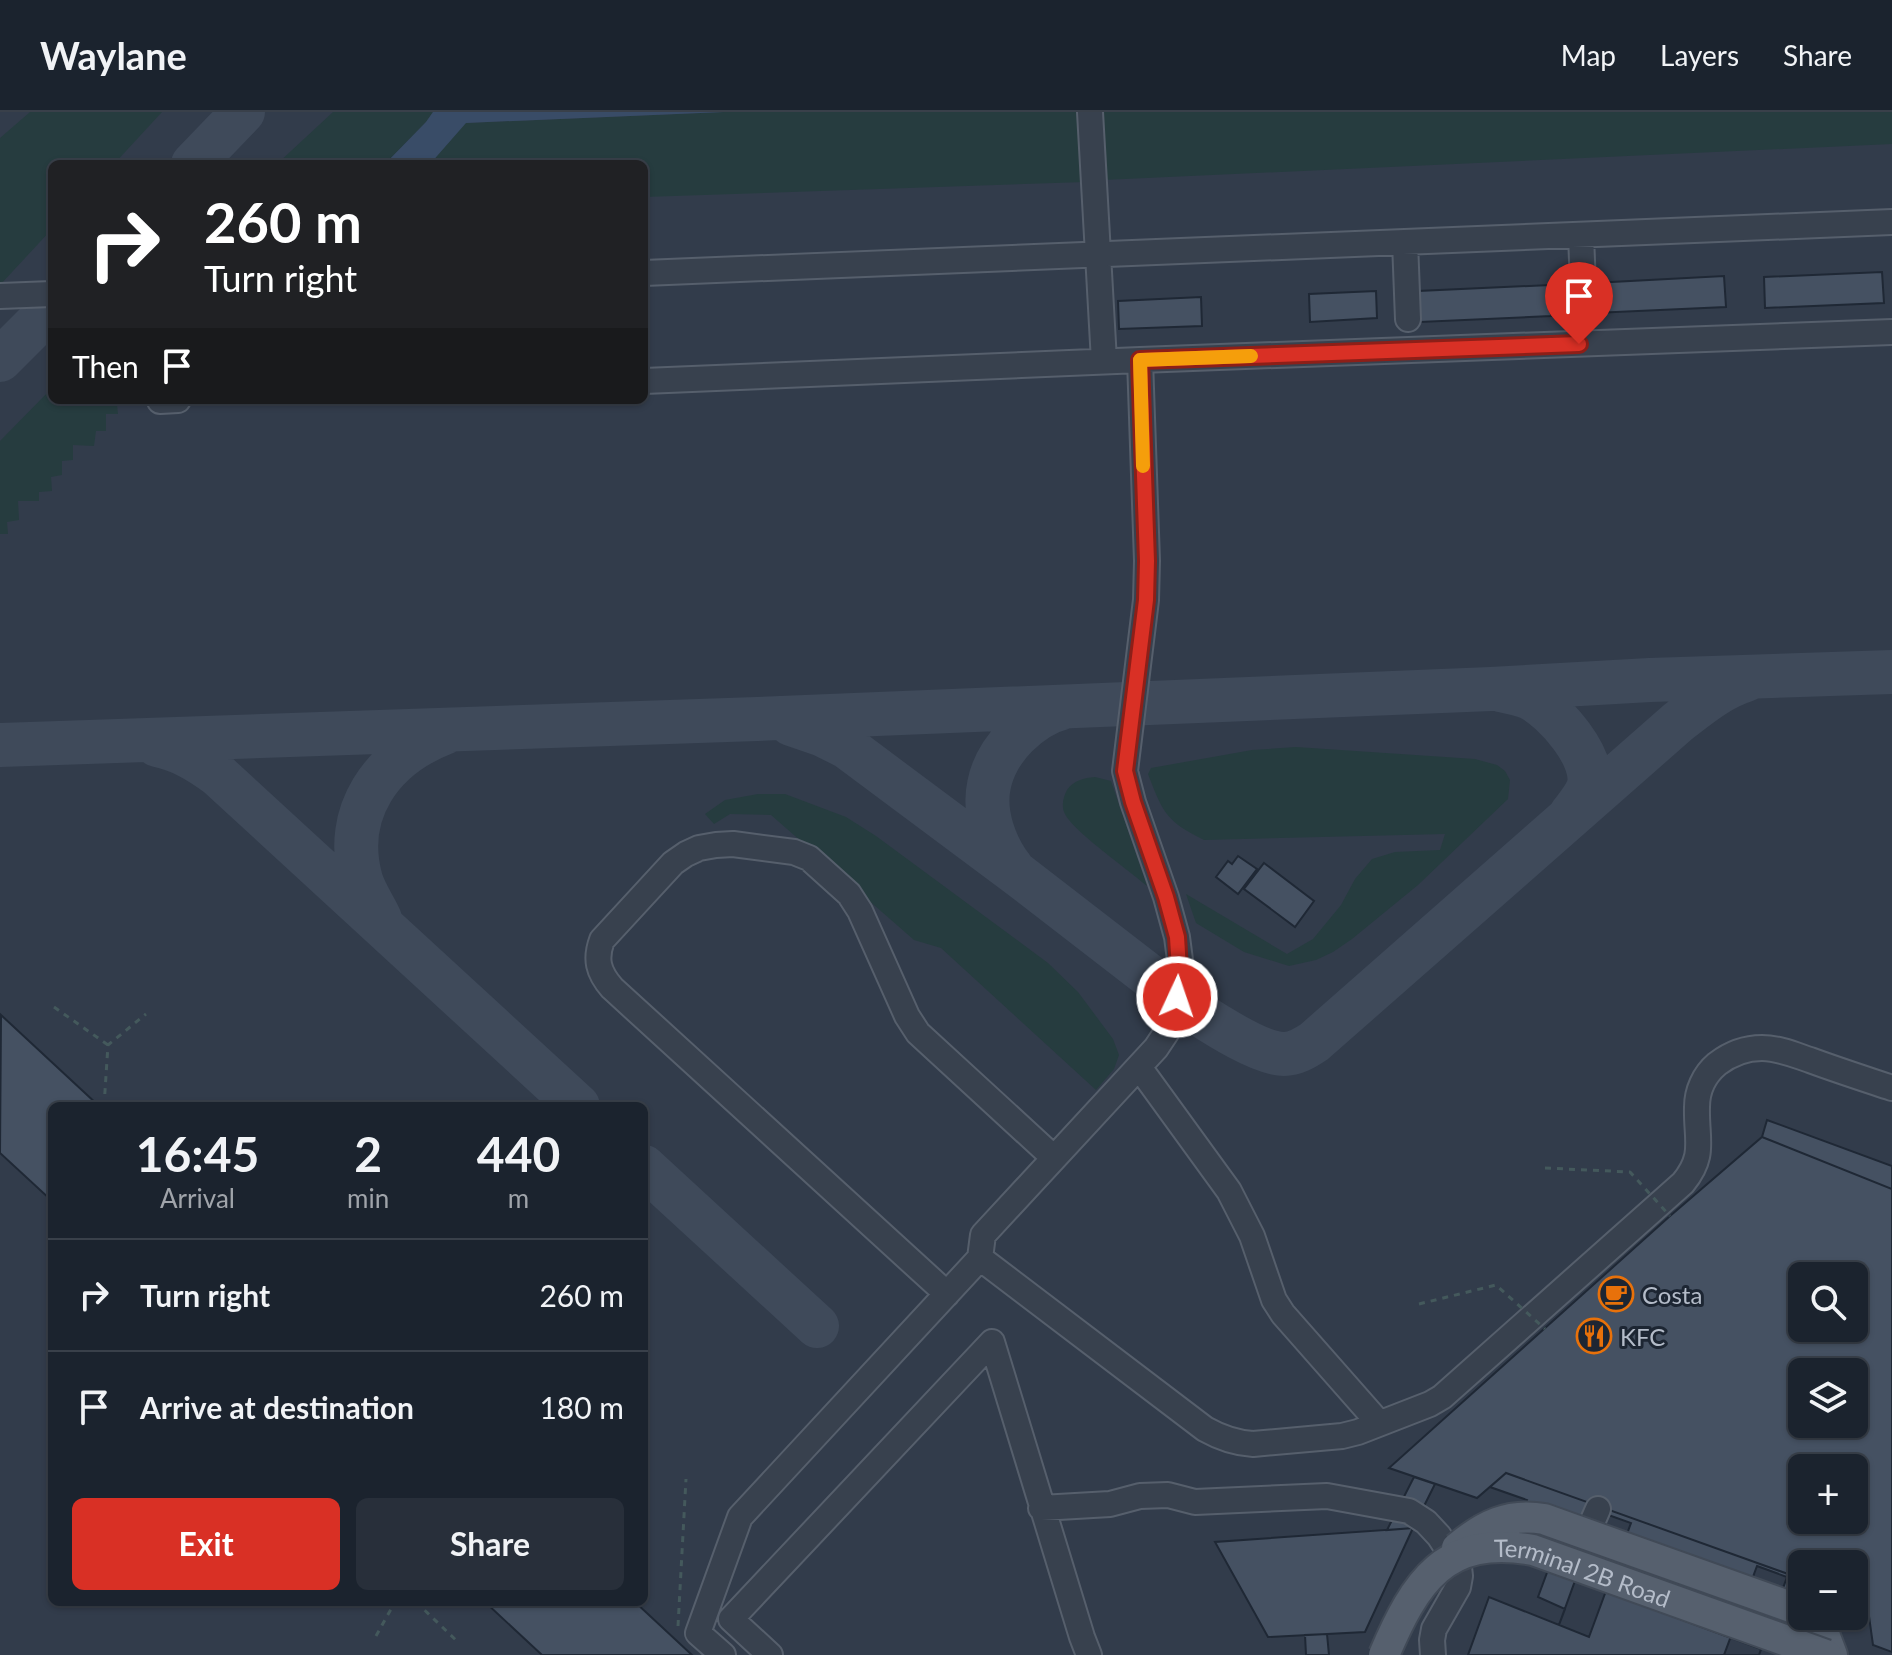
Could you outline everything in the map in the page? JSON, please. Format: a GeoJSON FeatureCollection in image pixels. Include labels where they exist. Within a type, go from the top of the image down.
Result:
{"type":"FeatureCollection","features":[{"type":"Feature","properties":{"kind":"main road"},"geometry":{"type":"LineString","coordinates":[[1436,1569],[1460,1545],[1505,1519],[1517,1516],[1593,1521],[1788,1605]]}},
{"type":"Feature","properties":{"kind":"main road","name":"Terminal 2B Road"},"geometry":{"type":"LineString","coordinates":[[1384,1655],[1409,1604],[1436,1569],[1471,1550],[1493,1547],[1533,1550],[1829,1655]]}},
{"type":"Feature","properties":{"kind":"main road"},"geometry":{"type":"LineString","coordinates":[[1822,1630],[1829,1655]]}},
{"type":"Feature","properties":{"kind":"lane"},"geometry":{"type":"LineString","coordinates":[[1090,112],[1104,361]]}},
{"type":"Feature","properties":{"kind":"lane"},"geometry":{"type":"LineString","coordinates":[[648,273],[1892,222]]}},
{"type":"Feature","properties":{"kind":"lane"},"geometry":{"type":"LineString","coordinates":[[1581,235],[1584,312]]}},
{"type":"Feature","properties":{"kind":"lane"},"geometry":{"type":"LineString","coordinates":[[1405,242],[1408,319]]}},
{"type":"Feature","properties":{"kind":"lane"},"geometry":{"type":"LineString","coordinates":[[0,296],[48,294]]}},
{"type":"Feature","properties":{"kind":"lane"},"geometry":{"type":"LineString","coordinates":[[648,381],[1892,332]]}},
{"type":"Feature","properties":{"kind":"lane"},"geometry":{"type":"LineString","coordinates":[[723,1655],[698,1633],[740,1517],[980,1258],[983,1235],[1156,1048],[1166,1033],[1175,1009],[1180,985],[1180,960],[1173,923],[1125,771],[1146,600],[1140,360]]}},
{"type":"Feature","properties":{"kind":"lane"},"geometry":{"type":"LineString","coordinates":[[947,1294],[612,988],[598,964],[602,940],[673,863],[699,848],[733,844],[794,852],[809,858],[849,894],[860,911],[907,1016],[918,1033],[1054,1158]]}},
{"type":"Feature","properties":{"kind":"lane"},"geometry":{"type":"LineString","coordinates":[[980,1258],[1216,1435],[1253,1444],[1342,1436],[1442,1397],[1683,1183],[1693,1171],[1698,1158],[1698,1093],[1711,1069],[1732,1054],[1770,1048],[1892,1088]]}},
{"type":"Feature","properties":{"kind":"lane"},"geometry":{"type":"LineString","coordinates":[[1139,1067],[1229,1191],[1252,1236],[1278,1307],[1379,1423]]}},
{"type":"Feature","properties":{"kind":"lane"},"geometry":{"type":"LineString","coordinates":[[770,1655],[731,1619],[992,1342],[1089,1655]]}},
{"type":"Feature","properties":{"kind":"lane"},"geometry":{"type":"LineString","coordinates":[[1041,1508],[1110,1504],[1154,1495],[1195,1502],[1327,1496],[1409,1511],[1426,1522],[1439,1536],[1459,1567],[1458,1587],[1434,1629],[1433,1655]]}},
{"type":"Feature","properties":{"kind":"lane"},"geometry":{"type":"LineString","coordinates":[[1040,1546],[1071,1655]]}},
{"type":"Feature","properties":{"kind":"path"},"geometry":{"type":"LineString","coordinates":[[54,1007],[108,1045]]}},
{"type":"Feature","properties":{"kind":"path"},"geometry":{"type":"LineString","coordinates":[[104,1102],[108,1045],[146,1014]]}},
{"type":"Feature","properties":{"kind":"path"},"geometry":{"type":"LineString","coordinates":[[1545,1168],[1630,1172],[1670,1216]]}},
{"type":"Feature","properties":{"kind":"path"},"geometry":{"type":"LineString","coordinates":[[1419,1304],[1496,1285],[1545,1329]]}},
{"type":"Feature","properties":{"kind":"path"},"geometry":{"type":"LineString","coordinates":[[678,1627],[686,1479]]}},
{"type":"Feature","properties":{"kind":"path"},"geometry":{"type":"LineString","coordinates":[[376,1636],[393,1606]]}},
{"type":"Feature","properties":{"kind":"path"},"geometry":{"type":"LineString","coordinates":[[420,1606],[459,1643]]}},
{"type":"Feature","properties":{"kind":"shaded area"},"geometry":{"type":"Polygon","coordinates":[[[0,112],[1892,112],[1892,1655],[0,1655],[0,112]]]}},
{"type":"Feature","properties":{"kind":"green space"},"geometry":{"type":"Polygon","coordinates":[[[30,112],[162,112],[118,160],[48,160],[48,233],[0,285],[0,138],[30,112]]]}},
{"type":"Feature","properties":{"kind":"green space"},"geometry":{"type":"Polygon","coordinates":[[[333,112],[433,112],[389,160],[281,160],[333,112]]]}},
{"type":"Feature","properties":{"kind":"green space"},"geometry":{"type":"Polygon","coordinates":[[[724,112],[1081,112],[1085,182],[648,197],[648,160],[433,160],[465,123],[724,112]]]}},
{"type":"Feature","properties":{"kind":"green space"},"geometry":{"type":"Polygon","coordinates":[[[1100,112],[1892,112],[1892,144],[1103,180],[1100,112]]]}},
{"type":"Feature","properties":{"kind":"green space"},"geometry":{"type":"Polygon","coordinates":[[[48,392],[48,404],[129,404],[117,405],[118,414],[106,414],[106,431],[96,431],[94,446],[73,445],[73,460],[62,461],[62,475],[51,477],[52,491],[39,492],[39,501],[18,501],[19,520],[7,522],[8,534],[0,534],[0,441],[48,392]]]}},
{"type":"Feature","properties":{"kind":"green space"},"geometry":{"type":"Polygon","coordinates":[[[1296,747],[1475,759],[1497,765],[1510,780],[1508,799],[1418,885],[1333,952],[1316,960],[1289,966],[1244,952],[1196,923],[1186,894],[1287,954],[1313,939],[1372,859],[1395,852],[1440,850],[1445,834],[1204,840],[1181,827],[1167,814],[1148,774],[1151,768],[1252,750],[1296,747]]]}},
{"type":"Feature","properties":{"kind":"green space"},"geometry":{"type":"Polygon","coordinates":[[[1095,777],[1111,781],[1147,886],[1090,840],[1065,814],[1063,802],[1067,790],[1080,780],[1095,777]]]}},
{"type":"Feature","properties":{"kind":"green space"},"geometry":{"type":"Polygon","coordinates":[[[758,794],[785,794],[846,817],[1048,963],[1078,992],[1113,1039],[1119,1055],[1114,1069],[1096,1090],[941,948],[914,940],[771,815],[730,814],[714,824],[705,814],[725,800],[758,794]]]}},
{"type":"Feature","properties":{"kind":"water"},"geometry":{"type":"Polygon","coordinates":[[[433,112],[724,112],[466,123],[434,160],[389,160],[433,112]]]}},
{"type":"Feature","properties":{"kind":"building"},"geometry":{"type":"Polygon","coordinates":[[[1882,272],[1884,303],[1765,308],[1764,277],[1882,272]]]}},
{"type":"Feature","properties":{"kind":"building"},"geometry":{"type":"Polygon","coordinates":[[[1724,276],[1726,307],[1594,313],[1593,283],[1724,276]]]}},
{"type":"Feature","properties":{"kind":"building"},"geometry":{"type":"Polygon","coordinates":[[[1550,285],[1551,316],[1420,322],[1418,291],[1550,285]]]}},
{"type":"Feature","properties":{"kind":"building"},"geometry":{"type":"Polygon","coordinates":[[[1376,291],[1377,318],[1310,322],[1309,294],[1376,291]]]}},
{"type":"Feature","properties":{"kind":"building"},"geometry":{"type":"Polygon","coordinates":[[[1201,297],[1202,326],[1119,329],[1118,301],[1201,297]]]}},
{"type":"Feature","properties":{"kind":"building"},"geometry":{"type":"Polygon","coordinates":[[[1238,856],[1257,869],[1238,894],[1216,877],[1228,861],[1232,864],[1238,856]]]}},
{"type":"Feature","properties":{"kind":"building"},"geometry":{"type":"Polygon","coordinates":[[[1264,863],[1314,901],[1295,927],[1244,889],[1264,863]]]}},
{"type":"Feature","properties":{"kind":"building"},"geometry":{"type":"Polygon","coordinates":[[[1,1015],[95,1102],[48,1102],[48,1197],[0,1153],[1,1015]]]}},
{"type":"Feature","properties":{"kind":"building"},"geometry":{"type":"Polygon","coordinates":[[[1767,1120],[1892,1166],[1892,1189],[1762,1137],[1767,1120]]]}},
{"type":"Feature","properties":{"kind":"building"},"geometry":{"type":"Polygon","coordinates":[[[1762,1137],[1892,1189],[1892,1652],[1873,1645],[1868,1609],[1868,1550],[1788,1550],[1788,1574],[1506,1473],[1477,1498],[1389,1468],[1762,1137]]]}},
{"type":"Feature","properties":{"kind":"building"},"geometry":{"type":"Polygon","coordinates":[[[1506,1473],[1788,1574],[1787,1624],[1519,1523],[1527,1500],[1490,1487],[1506,1473]]]}},
{"type":"Feature","properties":{"kind":"building"},"geometry":{"type":"Polygon","coordinates":[[[1414,1477],[1435,1484],[1413,1528],[1387,1530],[1414,1477]]]}},
{"type":"Feature","properties":{"kind":"building"},"geometry":{"type":"Polygon","coordinates":[[[1600,1512],[1631,1523],[1589,1637],[1559,1625],[1600,1512]]]}},
{"type":"Feature","properties":{"kind":"building"},"geometry":{"type":"Polygon","coordinates":[[[1413,1528],[1365,1632],[1268,1637],[1215,1542],[1413,1528]]]}},
{"type":"Feature","properties":{"kind":"building"},"geometry":{"type":"Polygon","coordinates":[[[1757,1566],[1787,1577],[1759,1655],[1724,1655],[1757,1566]]]}},
{"type":"Feature","properties":{"kind":"building"},"geometry":{"type":"Polygon","coordinates":[[[1548,1570],[1761,1649],[1759,1655],[1468,1655],[1489,1597],[1559,1625],[1565,1609],[1538,1597],[1548,1570]]]}},
{"type":"Feature","properties":{"kind":"building"},"geometry":{"type":"Polygon","coordinates":[[[489,1606],[639,1606],[692,1655],[542,1655],[489,1606]]]}},
{"type":"Feature","properties":{"kind":"building"},"geometry":{"type":"Polygon","coordinates":[[[1327,1634],[1329,1655],[1306,1655],[1305,1635],[1327,1634]]]}},
{"type":"Feature","properties":{"kind":"taxiway"},"geometry":{"type":"LineString","coordinates":[[197,160],[243,112]]}},
{"type":"Feature","properties":{"kind":"taxiway"},"geometry":{"type":"LineString","coordinates":[[0,360],[48,312]]}},
{"type":"Feature","properties":{"kind":"taxiway"},"geometry":{"type":"LineString","coordinates":[[0,745],[757,719],[1892,672]]}},
{"type":"Feature","properties":{"kind":"taxiway"},"geometry":{"type":"LineString","coordinates":[[791,724],[847,747],[1196,1012],[1251,1044],[1284,1054],[1296,1052],[1314,1042],[1678,722],[1719,693],[1746,680]]}},
{"type":"Feature","properties":{"kind":"taxiway"},"geometry":{"type":"LineString","coordinates":[[1500,690],[1540,704],[1562,724],[1580,750],[1587,763],[1588,788],[1571,814]]}},
{"type":"Feature","properties":{"kind":"taxiway"},"geometry":{"type":"LineString","coordinates":[[1012,868],[1000,850],[989,818],[988,796],[993,772],[1007,747],[1027,726],[1065,707]]}},
{"type":"Feature","properties":{"kind":"taxiway"},"geometry":{"type":"LineString","coordinates":[[380,919],[361,880],[357,855],[357,832],[363,810],[385,772],[422,743],[444,733]]}},
{"type":"Feature","properties":{"kind":"taxiway"},"geometry":{"type":"LineString","coordinates":[[157,745],[189,757],[218,775],[574,1102]]}},
{"type":"Feature","properties":{"kind":"taxiway"},"geometry":{"type":"LineString","coordinates":[[648,1171],[817,1326]]}},
{"type":"Feature","properties":{"kind":"slow traffic"},"geometry":{"type":"LineString","coordinates":[[1143,466],[1140,360],[1251,356]]}},
{"type":"Feature","properties":{"kind":"place","name":"Costa"},"geometry":{"type":"Point","coordinates":[1616,1294]}},
{"type":"Feature","properties":{"kind":"place","name":"KFC"},"geometry":{"type":"Point","coordinates":[1594,1336]}},
{"type":"Feature","properties":{"kind":"route"},"geometry":{"type":"LineString","coordinates":[[1177,997],[1180,985],[1177,937],[1125,771],[1146,600],[1140,360],[1579,344]]}}]}
